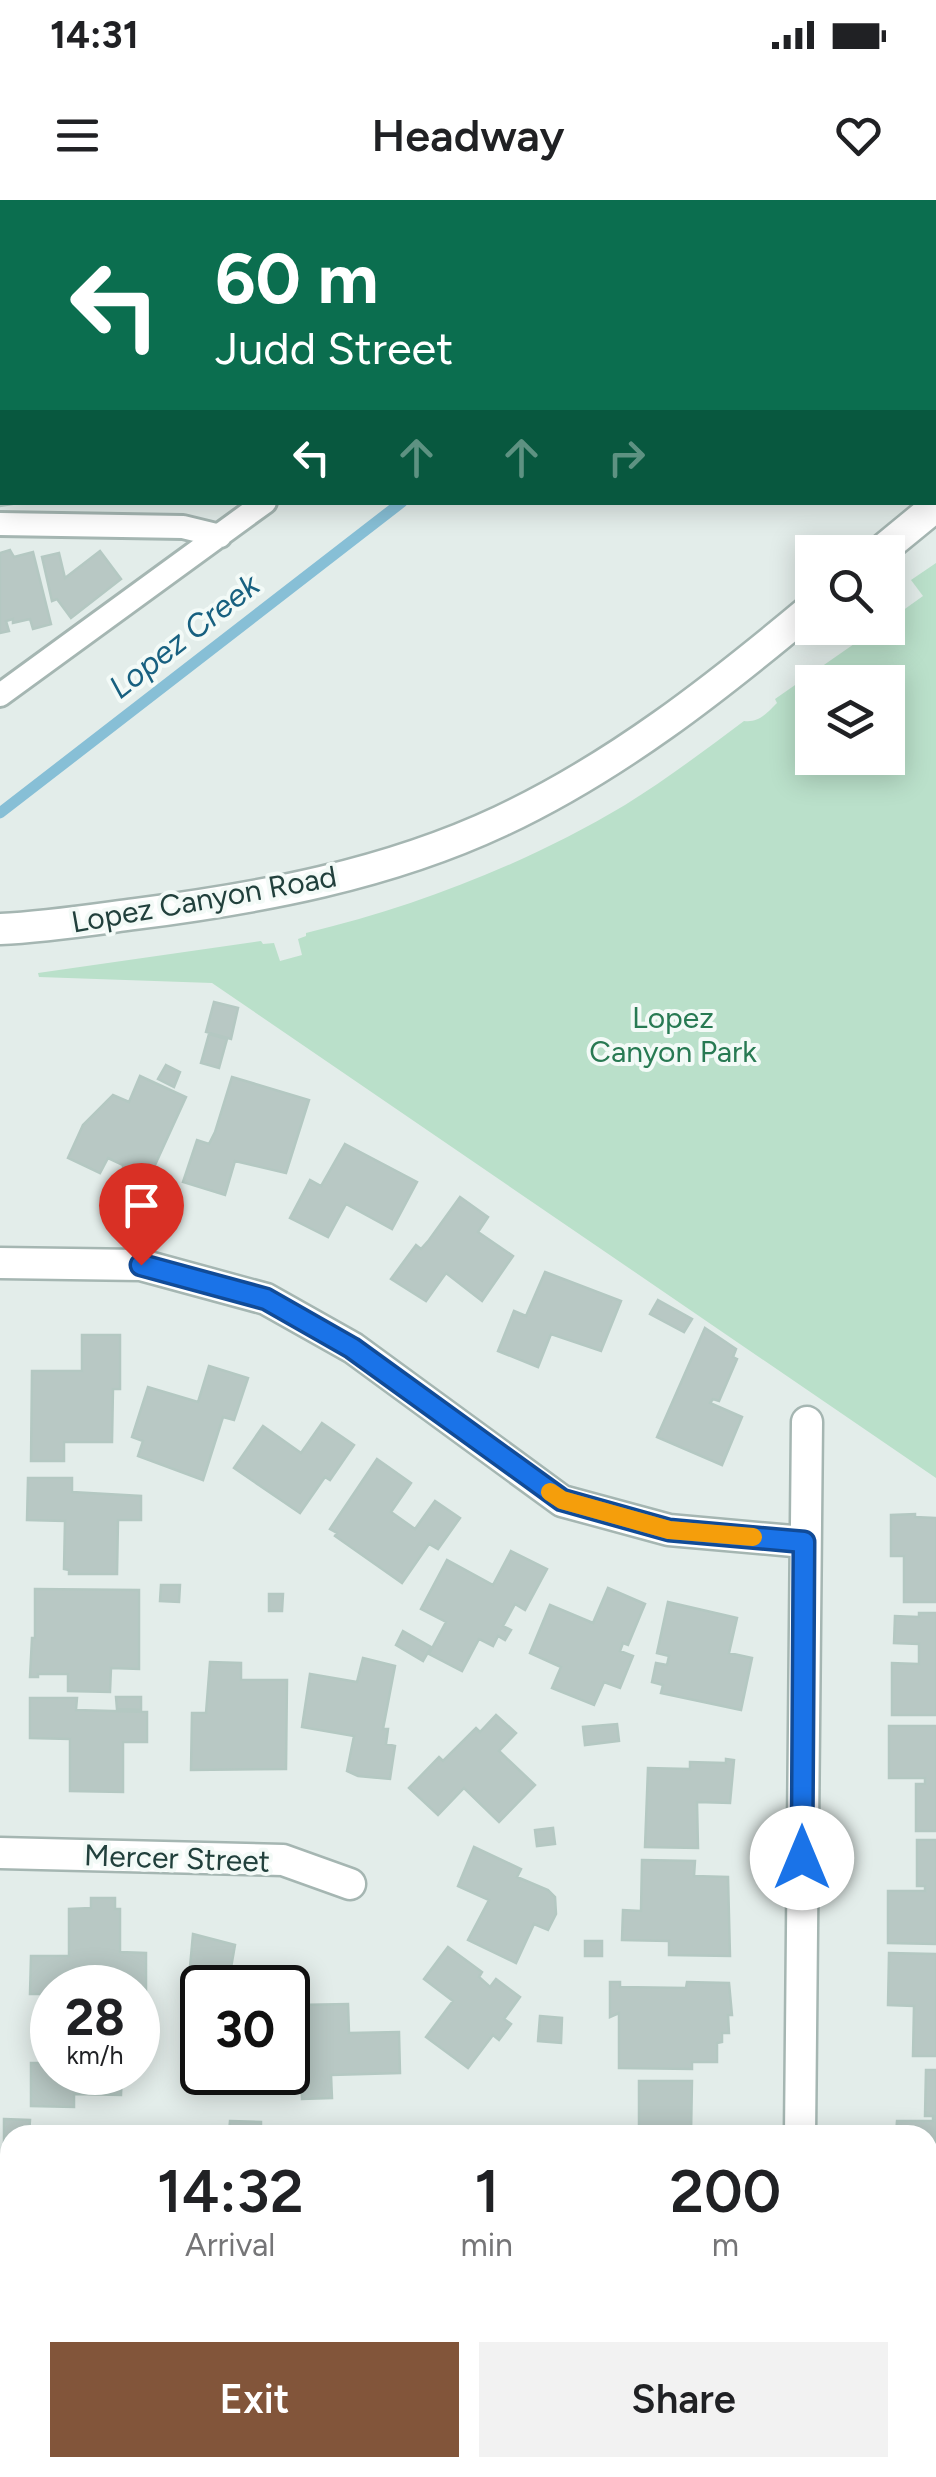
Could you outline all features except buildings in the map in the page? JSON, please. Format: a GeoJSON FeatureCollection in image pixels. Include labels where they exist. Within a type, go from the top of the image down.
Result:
{"type":"FeatureCollection","features":[{"type":"Feature","properties":{"kind":"street"},"geometry":{"type":"LineString","coordinates":[[901,535],[936,506]]}},
{"type":"Feature","properties":{"kind":"street","name":"Lopez Canyon Road"},"geometry":{"type":"LineString","coordinates":[[0,929],[36,928],[203,905],[330,881],[498,822],[590,773],[656,731],[795,622]]}},
{"type":"Feature","properties":{"kind":"street"},"geometry":{"type":"LineString","coordinates":[[0,1264],[141,1265],[266,1299],[352,1348],[562,1500],[669,1530],[804,1542]]}},
{"type":"Feature","properties":{"kind":"street"},"geometry":{"type":"LineString","coordinates":[[800,2125],[807,1422]]}},
{"type":"Feature","properties":{"kind":"street","name":"Mercer Street"},"geometry":{"type":"LineString","coordinates":[[0,1853],[283,1860],[350,1884]]}},
{"type":"Feature","properties":{"kind":"lane"},"geometry":{"type":"LineString","coordinates":[[0,695],[261,505]]}},
{"type":"Feature","properties":{"kind":"lane"},"geometry":{"type":"LineString","coordinates":[[0,524],[182,527],[220,536]]}},
{"type":"Feature","properties":{"kind":"green space","name":"Lopez Canyon Park"},"geometry":{"type":"Polygon","coordinates":[[[936,563],[936,1478],[212,983],[39,977],[38,973],[261,941],[274,943],[280,961],[302,955],[298,939],[306,933],[389,910],[470,881],[587,826],[671,775],[744,721],[762,716],[777,703],[775,699],[795,685],[795,775],[905,775],[905,665],[824,665],[853,645],[905,645],[905,609],[923,596],[911,580],[936,563]]]}},
{"type":"Feature","properties":{"kind":"waterway","name":"Lopez Creek"},"geometry":{"type":"LineString","coordinates":[[0,813],[398,505]]}},
{"type":"Feature","properties":{"kind":"slow traffic"},"geometry":{"type":"LineString","coordinates":[[550,1492],[562,1500],[669,1530],[753,1537]]}},
{"type":"Feature","properties":{"kind":"route"},"geometry":{"type":"LineString","coordinates":[[141,1265],[266,1299],[352,1348],[562,1500],[669,1530],[804,1542],[802,1858]]}}]}
